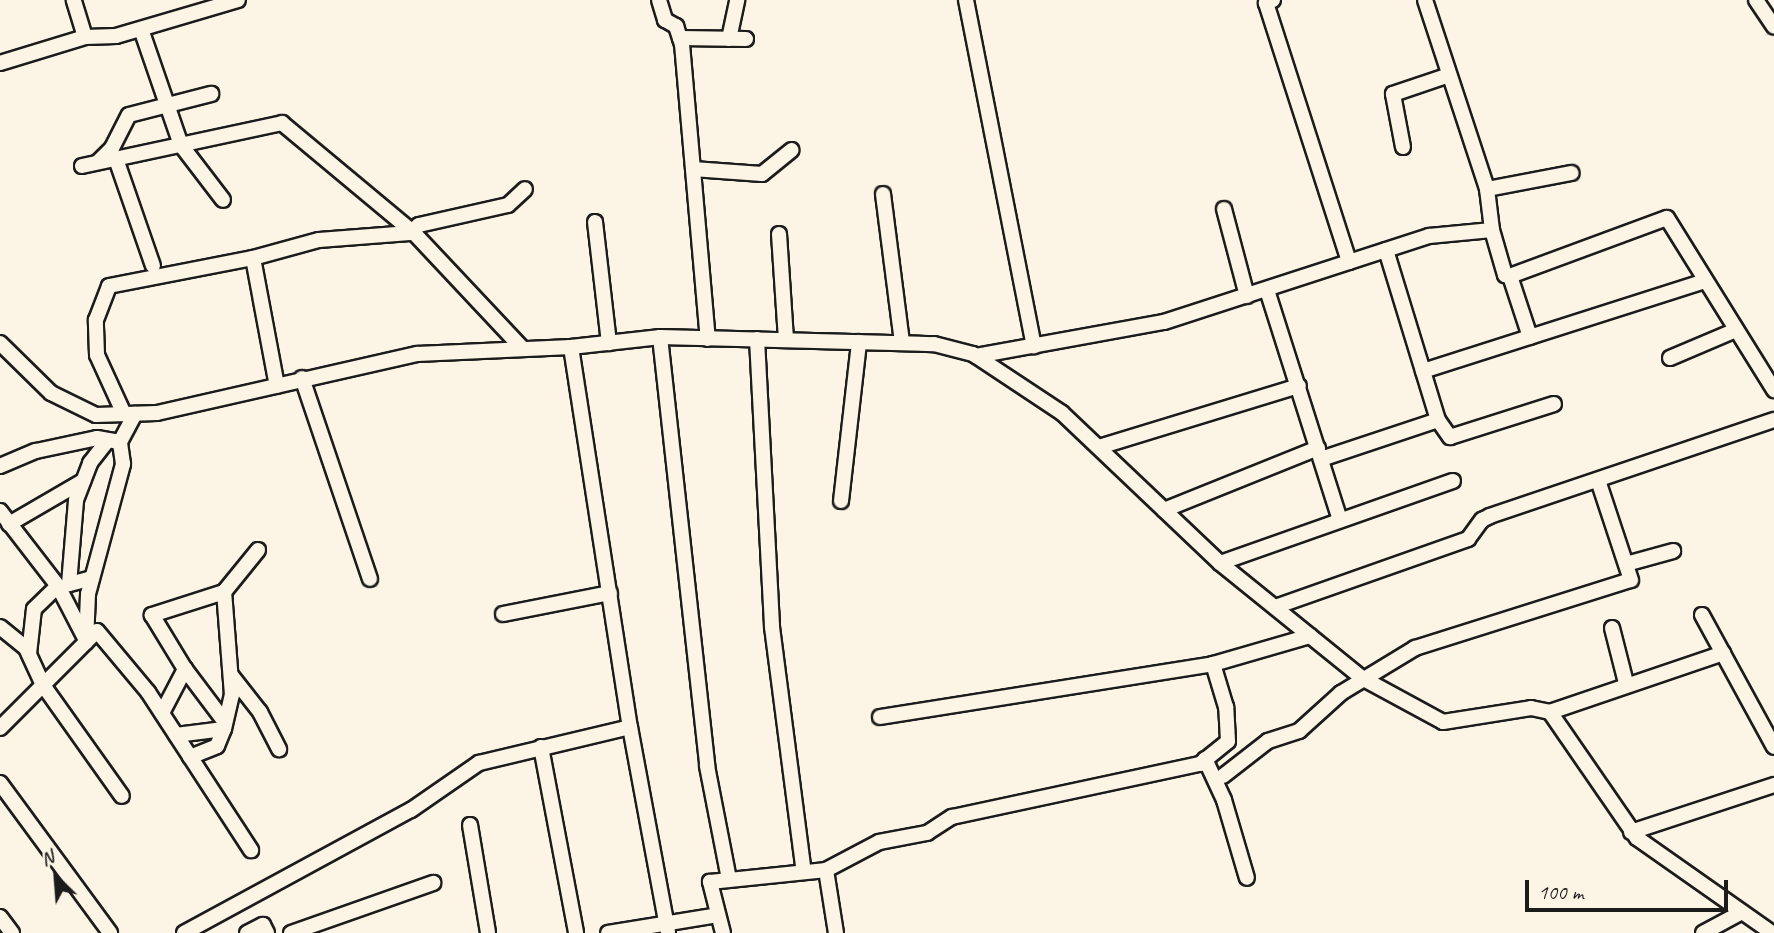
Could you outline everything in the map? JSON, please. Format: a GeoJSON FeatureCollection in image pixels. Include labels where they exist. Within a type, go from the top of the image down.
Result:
{"type":"FeatureCollection","features":[{"type":"Feature","properties":{"kind":"street"},"geometry":{"type":"LineString","coordinates":[[74,0],[85,37]]}},
{"type":"Feature","properties":{"kind":"street"},"geometry":{"type":"LineString","coordinates":[[0,63],[85,37],[141,29],[238,0]]}},
{"type":"Feature","properties":{"kind":"street"},"geometry":{"type":"LineString","coordinates":[[659,0],[665,20],[676,26],[680,38],[708,339]]}},
{"type":"Feature","properties":{"kind":"street"},"geometry":{"type":"LineString","coordinates":[[729,39],[737,0]]}},
{"type":"Feature","properties":{"kind":"street"},"geometry":{"type":"LineString","coordinates":[[966,0],[1034,346]]}},
{"type":"Feature","properties":{"kind":"street"},"geometry":{"type":"LineString","coordinates":[[1273,0],[1266,3],[1349,262]]}},
{"type":"Feature","properties":{"kind":"street"},"geometry":{"type":"LineString","coordinates":[[1425,0],[1487,189],[1492,230],[1505,275],[1510,276],[1667,218],[1774,390]]}},
{"type":"Feature","properties":{"kind":"street"},"geometry":{"type":"LineString","coordinates":[[1756,0],[1774,27]]}},
{"type":"Feature","properties":{"kind":"street"},"geometry":{"type":"LineString","coordinates":[[141,29],[181,145],[223,200]]}},
{"type":"Feature","properties":{"kind":"street"},"geometry":{"type":"LineString","coordinates":[[680,38],[746,39]]}},
{"type":"Feature","properties":{"kind":"street"},"geometry":{"type":"LineString","coordinates":[[1404,147],[1393,94],[1449,75]]}},
{"type":"Feature","properties":{"kind":"street"},"geometry":{"type":"LineString","coordinates":[[98,163],[112,148],[129,115],[212,94]]}},
{"type":"Feature","properties":{"kind":"street"},"geometry":{"type":"LineString","coordinates":[[82,166],[282,123],[412,231],[523,349]]}},
{"type":"Feature","properties":{"kind":"street"},"geometry":{"type":"LineString","coordinates":[[693,169],[762,174],[792,150]]}},
{"type":"Feature","properties":{"kind":"street"},"geometry":{"type":"LineString","coordinates":[[117,159],[153,266]]}},
{"type":"Feature","properties":{"kind":"street"},"geometry":{"type":"LineString","coordinates":[[1487,189],[1572,173]]}},
{"type":"Feature","properties":{"kind":"street"},"geometry":{"type":"LineString","coordinates":[[130,414],[97,355],[96,320],[109,286],[253,258],[319,240],[412,231],[419,225],[508,205],[525,189]]}},
{"type":"Feature","properties":{"kind":"street"},"geometry":{"type":"LineString","coordinates":[[884,194],[902,343]]}},
{"type":"Feature","properties":{"kind":"street"},"geometry":{"type":"LineString","coordinates":[[1224,209],[1247,296]]}},
{"type":"Feature","properties":{"kind":"street"},"geometry":{"type":"LineString","coordinates":[[595,222],[609,343]]}},
{"type":"Feature","properties":{"kind":"street"},"geometry":{"type":"LineString","coordinates":[[976,356],[1164,322],[1429,236],[1492,230]]}},
{"type":"Feature","properties":{"kind":"street"},"geometry":{"type":"LineString","coordinates":[[779,234],[786,339]]}},
{"type":"Feature","properties":{"kind":"street"},"geometry":{"type":"LineString","coordinates":[[1386,250],[1438,420],[1450,437],[1554,404]]}},
{"type":"Feature","properties":{"kind":"street"},"geometry":{"type":"LineString","coordinates":[[253,258],[277,386]]}},
{"type":"Feature","properties":{"kind":"street"},"geometry":{"type":"LineString","coordinates":[[1510,276],[1530,337]]}},
{"type":"Feature","properties":{"kind":"street"},"geometry":{"type":"LineString","coordinates":[[1423,371],[1705,281]]}},
{"type":"Feature","properties":{"kind":"street"},"geometry":{"type":"LineString","coordinates":[[1268,290],[1340,520]]}},
{"type":"Feature","properties":{"kind":"street"},"geometry":{"type":"LineString","coordinates":[[1670,358],[1737,330]]}},
{"type":"Feature","properties":{"kind":"street"},"geometry":{"type":"LineString","coordinates":[[660,337],[707,766],[729,879]]}},
{"type":"Feature","properties":{"kind":"street"},"geometry":{"type":"LineString","coordinates":[[0,343],[51,393],[96,415],[130,414],[220,401],[302,378],[418,354],[571,347],[660,337],[934,344],[976,356],[1062,413],[1220,563],[1310,636],[1362,678],[1443,722],[1531,708],[1550,712],[1626,683],[1723,653]]}},
{"type":"Feature","properties":{"kind":"street"},"geometry":{"type":"LineString","coordinates":[[757,339],[769,602],[804,872]]}},
{"type":"Feature","properties":{"kind":"street"},"geometry":{"type":"LineString","coordinates":[[841,501],[859,342]]}},
{"type":"Feature","properties":{"kind":"street"},"geometry":{"type":"LineString","coordinates":[[571,347],[629,727],[667,928]]}},
{"type":"Feature","properties":{"kind":"street"},"geometry":{"type":"LineString","coordinates":[[302,378],[370,579]]}},
{"type":"Feature","properties":{"kind":"street"},"geometry":{"type":"LineString","coordinates":[[1099,447],[1298,386]]}},
{"type":"Feature","properties":{"kind":"street"},"geometry":{"type":"LineString","coordinates":[[92,578],[69,584],[76,500],[83,481],[114,441],[130,414]]}},
{"type":"Feature","properties":{"kind":"street"},"geometry":{"type":"LineString","coordinates":[[1275,607],[1468,539],[1482,520],[1490,516],[1774,419]]}},
{"type":"Feature","properties":{"kind":"street"},"geometry":{"type":"LineString","coordinates":[[1164,510],[1319,453],[1438,420]]}},
{"type":"Feature","properties":{"kind":"street"},"geometry":{"type":"LineString","coordinates":[[0,466],[36,451],[97,438],[114,441]]}},
{"type":"Feature","properties":{"kind":"street"},"geometry":{"type":"LineString","coordinates":[[86,642],[92,578],[123,464],[114,441]]}},
{"type":"Feature","properties":{"kind":"street"},"geometry":{"type":"LineString","coordinates":[[1223,776],[1268,741],[1299,731],[1362,678],[1415,648],[1631,580],[1598,480]]}},
{"type":"Feature","properties":{"kind":"street"},"geometry":{"type":"LineString","coordinates":[[83,481],[2,515],[58,586],[86,642]]}},
{"type":"Feature","properties":{"kind":"street"},"geometry":{"type":"LineString","coordinates":[[1220,563],[1453,481]]}},
{"type":"Feature","properties":{"kind":"street"},"geometry":{"type":"LineString","coordinates":[[225,726],[185,669],[152,615],[224,592],[258,550]]}},
{"type":"Feature","properties":{"kind":"street"},"geometry":{"type":"LineString","coordinates":[[1626,564],[1673,551]]}},
{"type":"Feature","properties":{"kind":"street"},"geometry":{"type":"LineString","coordinates":[[29,654],[34,609],[58,586]]}},
{"type":"Feature","properties":{"kind":"street"},"geometry":{"type":"LineString","coordinates":[[190,757],[217,746],[225,726],[231,675],[224,592]]}},
{"type":"Feature","properties":{"kind":"street"},"geometry":{"type":"LineString","coordinates":[[503,614],[610,593]]}},
{"type":"Feature","properties":{"kind":"street"},"geometry":{"type":"LineString","coordinates":[[1702,615],[1774,747]]}},
{"type":"Feature","properties":{"kind":"street"},"geometry":{"type":"LineString","coordinates":[[0,627],[29,654],[43,685],[122,796]]}},
{"type":"Feature","properties":{"kind":"street"},"geometry":{"type":"LineString","coordinates":[[1612,628],[1626,683]]}},
{"type":"Feature","properties":{"kind":"street"},"geometry":{"type":"LineString","coordinates":[[0,728],[97,631],[162,713],[251,849]]}},
{"type":"Feature","properties":{"kind":"street"},"geometry":{"type":"LineString","coordinates":[[880,717],[1213,664],[1310,636]]}},
{"type":"Feature","properties":{"kind":"street"},"geometry":{"type":"LineString","coordinates":[[723,933],[710,882],[826,870],[878,842],[927,833],[953,817],[1205,760],[1228,740],[1226,707],[1213,664]]}},
{"type":"Feature","properties":{"kind":"street"},"geometry":{"type":"LineString","coordinates":[[162,713],[185,669]]}},
{"type":"Feature","properties":{"kind":"street"},"geometry":{"type":"LineString","coordinates":[[231,675],[260,712],[279,749]]}},
{"type":"Feature","properties":{"kind":"street"},"geometry":{"type":"LineString","coordinates":[[1550,712],[1631,832],[1772,933]]}},
{"type":"Feature","properties":{"kind":"street"},"geometry":{"type":"LineString","coordinates":[[176,735],[225,726]]}},
{"type":"Feature","properties":{"kind":"street"},"geometry":{"type":"LineString","coordinates":[[184,933],[411,810],[479,764],[629,727]]}},
{"type":"Feature","properties":{"kind":"street"},"geometry":{"type":"LineString","coordinates":[[541,747],[576,933]]}},
{"type":"Feature","properties":{"kind":"street"},"geometry":{"type":"LineString","coordinates":[[1205,760],[1224,800],[1247,878]]}},
{"type":"Feature","properties":{"kind":"street"},"geometry":{"type":"LineString","coordinates":[[0,783],[110,933]]}},
{"type":"Feature","properties":{"kind":"street"},"geometry":{"type":"LineString","coordinates":[[1631,832],[1774,785]]}},
{"type":"Feature","properties":{"kind":"street"},"geometry":{"type":"LineString","coordinates":[[470,825],[488,933]]}},
{"type":"Feature","properties":{"kind":"street"},"geometry":{"type":"LineString","coordinates":[[826,870],[836,933]]}},
{"type":"Feature","properties":{"kind":"street"},"geometry":{"type":"LineString","coordinates":[[291,933],[433,883]]}},
{"type":"Feature","properties":{"kind":"street"},"geometry":{"type":"LineString","coordinates":[[1703,933],[1742,912]]}},
{"type":"Feature","properties":{"kind":"street"},"geometry":{"type":"LineString","coordinates":[[608,933],[667,928],[718,915]]}},
{"type":"Feature","properties":{"kind":"street"},"geometry":{"type":"LineString","coordinates":[[0,917],[12,933]]}},
{"type":"Feature","properties":{"kind":"street"},"geometry":{"type":"LineString","coordinates":[[247,933],[263,925],[267,933]]}}]}
